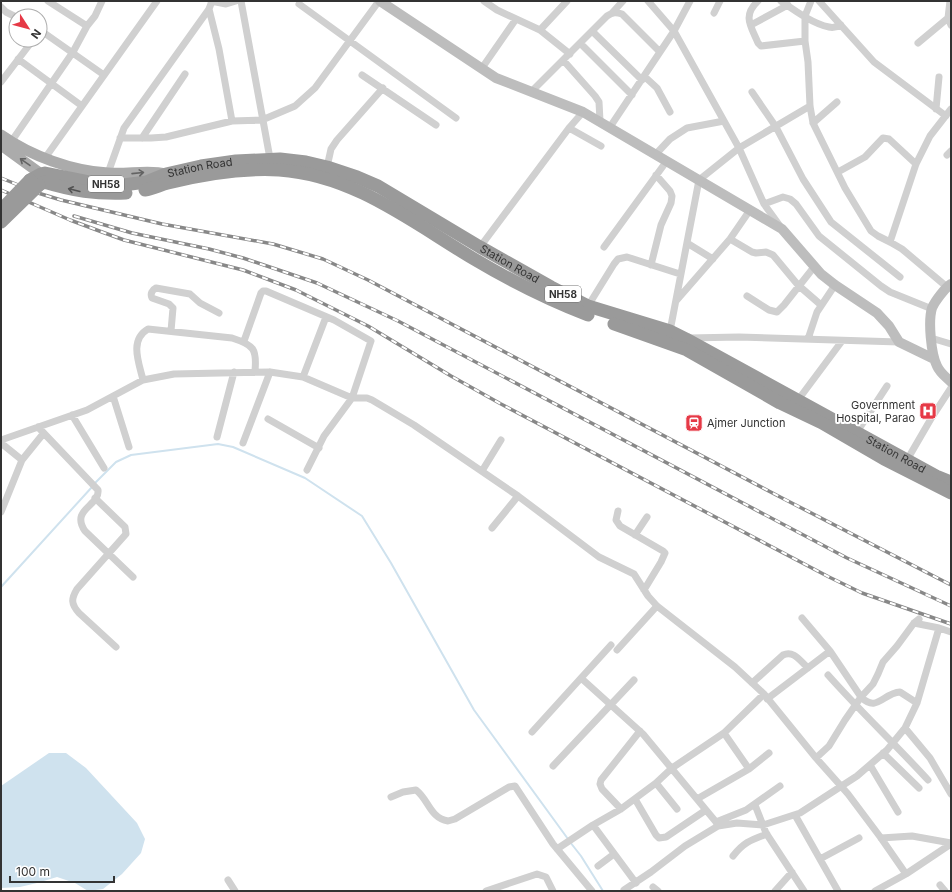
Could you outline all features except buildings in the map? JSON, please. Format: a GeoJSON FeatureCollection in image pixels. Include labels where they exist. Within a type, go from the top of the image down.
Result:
{"type":"FeatureCollection","features":[{"type":"Feature","properties":{"kind":"highway","name":"Station Road"},"geometry":{"type":"LineString","coordinates":[[41,181],[83,192],[104,194],[129,193],[149,190],[167,178],[216,169],[236,161],[280,159],[306,162],[327,167],[378,186],[480,247],[588,306],[670,331],[684,338],[951,484]]}},
{"type":"Feature","properties":{"kind":"highway"},"geometry":{"type":"LineString","coordinates":[[216,169],[280,164],[303,166],[325,170],[361,183],[382,193],[477,252],[538,285],[583,307],[670,335],[923,472],[951,484]]}},
{"type":"Feature","properties":{"kind":"highway"},"geometry":{"type":"LineString","coordinates":[[230,167],[274,167],[311,171],[336,177],[384,200],[488,264],[522,282],[595,315],[660,335],[677,342],[908,468],[951,489]]}},
{"type":"Feature","properties":{"kind":"highway","name":"Station Road"},"geometry":{"type":"LineString","coordinates":[[216,169],[279,170],[326,178],[351,187],[384,204],[497,273],[575,309],[687,350],[780,403],[822,423],[884,459],[951,493]]}},
{"type":"Feature","properties":{"kind":"highway"},"geometry":{"type":"LineString","coordinates":[[1,210],[41,181]]}},
{"type":"Feature","properties":{"kind":"highway"},"geometry":{"type":"LineString","coordinates":[[1,222],[41,181]]}},
{"type":"Feature","properties":{"kind":"main road"},"geometry":{"type":"LineString","coordinates":[[1,135],[6,144],[41,181]]}},
{"type":"Feature","properties":{"kind":"main road","name":"Station Road"},"geometry":{"type":"LineString","coordinates":[[6,144],[74,168],[108,173],[129,174],[147,172],[167,178]]}},
{"type":"Feature","properties":{"kind":"street"},"geometry":{"type":"LineString","coordinates":[[48,1],[88,26]]}},
{"type":"Feature","properties":{"kind":"street"},"geometry":{"type":"LineString","coordinates":[[6,144],[52,84],[95,16],[102,1]]}},
{"type":"Feature","properties":{"kind":"street"},"geometry":{"type":"LineString","coordinates":[[45,158],[157,1]]}},
{"type":"Feature","properties":{"kind":"street"},"geometry":{"type":"LineString","coordinates":[[108,173],[124,128],[209,9],[211,1],[226,4],[236,1]]}},
{"type":"Feature","properties":{"kind":"street"},"geometry":{"type":"LineString","coordinates":[[241,1],[268,153]]}},
{"type":"Feature","properties":{"kind":"street"},"geometry":{"type":"LineString","coordinates":[[120,138],[166,136],[232,121],[262,120],[295,106],[315,88],[380,1],[496,78],[583,112],[782,229]]}},
{"type":"Feature","properties":{"kind":"street"},"geometry":{"type":"LineString","coordinates":[[484,1],[496,10],[540,30],[570,54]]}},
{"type":"Feature","properties":{"kind":"street"},"geometry":{"type":"LineString","coordinates":[[540,30],[567,1]]}},
{"type":"Feature","properties":{"kind":"street"},"geometry":{"type":"LineString","coordinates":[[532,91],[623,1]]}},
{"type":"Feature","properties":{"kind":"street"},"geometry":{"type":"LineString","coordinates":[[648,1],[674,31],[739,148],[764,204],[782,229],[814,267],[835,285],[877,313],[889,326],[899,342]]}},
{"type":"Feature","properties":{"kind":"street"},"geometry":{"type":"LineString","coordinates":[[610,127],[674,31],[690,1]]}},
{"type":"Feature","properties":{"kind":"street"},"geometry":{"type":"LineString","coordinates":[[714,12],[720,1]]}},
{"type":"Feature","properties":{"kind":"street"},"geometry":{"type":"LineString","coordinates":[[758,1],[750,4],[749,16],[758,43],[761,46],[805,41]]}},
{"type":"Feature","properties":{"kind":"street"},"geometry":{"type":"LineString","coordinates":[[782,1],[788,6],[828,27],[834,28],[841,25]]}},
{"type":"Feature","properties":{"kind":"street"},"geometry":{"type":"LineString","coordinates":[[811,1],[806,16],[805,41],[808,62],[810,106],[813,123],[871,231],[902,249],[950,286],[932,309],[930,327],[934,359],[937,367],[951,382]]}},
{"type":"Feature","properties":{"kind":"street"},"geometry":{"type":"LineString","coordinates":[[819,1],[874,62],[936,109],[950,111]]}},
{"type":"Feature","properties":{"kind":"street"},"geometry":{"type":"LineString","coordinates":[[918,43],[950,21],[950,1]]}},
{"type":"Feature","properties":{"kind":"street"},"geometry":{"type":"LineString","coordinates":[[299,4],[456,118]]}},
{"type":"Feature","properties":{"kind":"street"},"geometry":{"type":"LineString","coordinates":[[751,25],[788,6]]}},
{"type":"Feature","properties":{"kind":"street"},"geometry":{"type":"LineString","coordinates":[[209,9],[219,49],[232,121]]}},
{"type":"Feature","properties":{"kind":"street"},"geometry":{"type":"LineString","coordinates":[[1,18],[4,10]]}},
{"type":"Feature","properties":{"kind":"street"},"geometry":{"type":"LineString","coordinates":[[612,12],[622,14],[660,52]]}},
{"type":"Feature","properties":{"kind":"street"},"geometry":{"type":"LineString","coordinates":[[482,68],[516,19]]}},
{"type":"Feature","properties":{"kind":"street"},"geometry":{"type":"LineString","coordinates":[[592,31],[643,78],[657,88],[670,112]]}},
{"type":"Feature","properties":{"kind":"street"},"geometry":{"type":"LineString","coordinates":[[48,35],[104,75]]}},
{"type":"Feature","properties":{"kind":"street"},"geometry":{"type":"LineString","coordinates":[[580,43],[632,95]]}},
{"type":"Feature","properties":{"kind":"street"},"geometry":{"type":"LineString","coordinates":[[1,82],[27,48]]}},
{"type":"Feature","properties":{"kind":"street"},"geometry":{"type":"LineString","coordinates":[[18,59],[82,106]]}},
{"type":"Feature","properties":{"kind":"street"},"geometry":{"type":"LineString","coordinates":[[563,60],[599,102],[600,122]]}},
{"type":"Feature","properties":{"kind":"street"},"geometry":{"type":"LineString","coordinates":[[142,138],[185,74]]}},
{"type":"Feature","properties":{"kind":"street"},"geometry":{"type":"LineString","coordinates":[[362,75],[436,125]]}},
{"type":"Feature","properties":{"kind":"street"},"geometry":{"type":"LineString","coordinates":[[936,109],[939,77]]}},
{"type":"Feature","properties":{"kind":"street"},"geometry":{"type":"LineString","coordinates":[[327,167],[331,149],[336,140],[383,88]]}},
{"type":"Feature","properties":{"kind":"street"},"geometry":{"type":"LineString","coordinates":[[752,92],[776,127],[803,179],[831,222],[900,277]]}},
{"type":"Feature","properties":{"kind":"street"},"geometry":{"type":"LineString","coordinates":[[813,123],[837,102]]}},
{"type":"Feature","properties":{"kind":"street"},"geometry":{"type":"LineString","coordinates":[[670,331],[699,180],[739,148],[810,106]]}},
{"type":"Feature","properties":{"kind":"street"},"geometry":{"type":"LineString","coordinates":[[890,242],[916,164],[930,136],[950,111]]}},
{"type":"Feature","properties":{"kind":"street"},"geometry":{"type":"LineString","coordinates":[[480,247],[569,128],[583,112]]}},
{"type":"Feature","properties":{"kind":"street"},"geometry":{"type":"LineString","coordinates":[[655,155],[670,139],[687,128],[724,121]]}},
{"type":"Feature","properties":{"kind":"street"},"geometry":{"type":"LineString","coordinates":[[569,128],[601,146]]}},
{"type":"Feature","properties":{"kind":"street"},"geometry":{"type":"LineString","coordinates":[[838,172],[865,158],[883,138],[889,139],[916,164]]}},
{"type":"Feature","properties":{"kind":"street"},"geometry":{"type":"LineString","coordinates":[[604,247],[666,162]]}},
{"type":"Feature","properties":{"kind":"street"},"geometry":{"type":"LineString","coordinates":[[651,265],[661,225],[671,203],[672,196],[670,191],[656,175]]}},
{"type":"Feature","properties":{"kind":"street"},"geometry":{"type":"LineString","coordinates":[[764,204],[783,197],[790,199],[796,204],[819,236],[881,286],[890,292],[932,309]]}},
{"type":"Feature","properties":{"kind":"street"},"geometry":{"type":"LineString","coordinates":[[675,303],[730,239],[750,210]]}},
{"type":"Feature","properties":{"kind":"street"},"geometry":{"type":"LineString","coordinates":[[730,239],[752,252],[770,253],[783,266],[798,286],[821,305]]}},
{"type":"Feature","properties":{"kind":"street"},"geometry":{"type":"LineString","coordinates":[[687,243],[713,259]]}},
{"type":"Feature","properties":{"kind":"street"},"geometry":{"type":"LineString","coordinates":[[588,306],[618,259],[626,257],[680,274]]}},
{"type":"Feature","properties":{"kind":"street"},"geometry":{"type":"LineString","coordinates":[[747,296],[770,310],[777,312],[814,267]]}},
{"type":"Feature","properties":{"kind":"street"},"geometry":{"type":"LineString","coordinates":[[808,339],[821,305],[835,285]]}},
{"type":"Feature","properties":{"kind":"street"},"geometry":{"type":"LineString","coordinates":[[171,331],[173,308],[169,304],[152,298],[152,291],[156,288],[190,294],[200,303],[219,313]]}},
{"type":"Feature","properties":{"kind":"street"},"geometry":{"type":"LineString","coordinates":[[244,341],[263,291],[326,316],[371,341],[352,398],[324,436],[306,470]]}},
{"type":"Feature","properties":{"kind":"street"},"geometry":{"type":"LineString","coordinates":[[303,377],[326,316]]}},
{"type":"Feature","properties":{"kind":"street"},"geometry":{"type":"LineString","coordinates":[[143,380],[136,351],[142,332],[148,329],[232,338],[244,341],[251,346],[255,352],[255,371]]}},
{"type":"Feature","properties":{"kind":"street"},"geometry":{"type":"LineString","coordinates":[[684,338],[739,337],[899,342],[934,359]]}},
{"type":"Feature","properties":{"kind":"street"},"geometry":{"type":"LineString","coordinates":[[931,338],[951,344]]}},
{"type":"Feature","properties":{"kind":"street"},"geometry":{"type":"LineString","coordinates":[[798,400],[842,341]]}},
{"type":"Feature","properties":{"kind":"street"},"geometry":{"type":"LineString","coordinates":[[1,440],[87,410],[143,380],[174,374],[255,371],[270,372],[303,377],[352,398],[367,398],[372,400],[414,425],[482,471],[599,557],[634,574],[648,596],[657,606],[735,667],[765,696],[816,758],[842,786],[906,874]]}},
{"type":"Feature","properties":{"kind":"street"},"geometry":{"type":"LineString","coordinates":[[217,438],[234,372]]}},
{"type":"Feature","properties":{"kind":"street"},"geometry":{"type":"LineString","coordinates":[[243,442],[270,372]]}},
{"type":"Feature","properties":{"kind":"street"},"geometry":{"type":"LineString","coordinates":[[857,432],[887,386]]}},
{"type":"Feature","properties":{"kind":"street"},"geometry":{"type":"LineString","coordinates":[[906,460],[951,388]]}},
{"type":"Feature","properties":{"kind":"street"},"geometry":{"type":"LineString","coordinates":[[113,396],[129,447]]}},
{"type":"Feature","properties":{"kind":"street"},"geometry":{"type":"LineString","coordinates":[[72,415],[104,468]]}},
{"type":"Feature","properties":{"kind":"street"},"geometry":{"type":"LineString","coordinates":[[268,419],[319,448]]}},
{"type":"Feature","properties":{"kind":"street"},"geometry":{"type":"LineString","coordinates":[[38,428],[98,490],[81,516],[80,524],[85,531],[133,577]]}},
{"type":"Feature","properties":{"kind":"street"},"geometry":{"type":"LineString","coordinates":[[1,512],[22,460],[43,434]]}},
{"type":"Feature","properties":{"kind":"street"},"geometry":{"type":"LineString","coordinates":[[482,471],[502,440]]}},
{"type":"Feature","properties":{"kind":"street"},"geometry":{"type":"LineString","coordinates":[[1,443],[22,460]]}},
{"type":"Feature","properties":{"kind":"street"},"geometry":{"type":"LineString","coordinates":[[492,528],[518,496]]}},
{"type":"Feature","properties":{"kind":"street"},"geometry":{"type":"LineString","coordinates":[[94,498],[125,527],[126,534],[77,589],[72,601],[79,612],[116,647]]}},
{"type":"Feature","properties":{"kind":"street"},"geometry":{"type":"LineString","coordinates":[[618,511],[616,520],[620,526],[665,553],[644,590]]}},
{"type":"Feature","properties":{"kind":"street"},"geometry":{"type":"LineString","coordinates":[[635,535],[647,517]]}},
{"type":"Feature","properties":{"kind":"street"},"geometry":{"type":"LineString","coordinates":[[532,732],[581,678],[657,606]]}},
{"type":"Feature","properties":{"kind":"street"},"geometry":{"type":"LineString","coordinates":[[802,618],[830,651],[861,697],[866,702],[871,704],[877,703],[890,694],[900,692],[917,703]]}},
{"type":"Feature","properties":{"kind":"street"},"geometry":{"type":"LineString","coordinates":[[816,758],[829,746],[844,720],[872,684],[883,662],[916,621],[951,632]]}},
{"type":"Feature","properties":{"kind":"street"},"geometry":{"type":"LineString","coordinates":[[733,856],[744,843],[765,830],[800,813],[857,776],[893,743],[905,728],[917,703],[939,628]]}},
{"type":"Feature","properties":{"kind":"street"},"geometry":{"type":"LineString","coordinates":[[557,849],[635,799],[656,783],[672,768],[724,733],[765,696],[808,668],[830,651]]}},
{"type":"Feature","properties":{"kind":"street"},"geometry":{"type":"LineString","coordinates":[[752,683],[788,653],[795,655],[808,668]]}},
{"type":"Feature","properties":{"kind":"street"},"geometry":{"type":"LineString","coordinates":[[828,675],[928,780]]}},
{"type":"Feature","properties":{"kind":"street"},"geometry":{"type":"LineString","coordinates":[[581,678],[640,732],[672,768],[717,824]]}},
{"type":"Feature","properties":{"kind":"street"},"geometry":{"type":"LineString","coordinates":[[552,766],[634,680]]}},
{"type":"Feature","properties":{"kind":"street"},"geometry":{"type":"LineString","coordinates":[[905,728],[930,758],[951,794]]}},
{"type":"Feature","properties":{"kind":"street"},"geometry":{"type":"LineString","coordinates":[[621,809],[602,789],[600,784],[601,780],[640,732]]}},
{"type":"Feature","properties":{"kind":"street"},"geometry":{"type":"LineString","coordinates":[[724,733],[749,768]]}},
{"type":"Feature","properties":{"kind":"street"},"geometry":{"type":"LineString","coordinates":[[697,799],[749,768],[769,753]]}},
{"type":"Feature","properties":{"kind":"street"},"geometry":{"type":"LineString","coordinates":[[883,753],[919,788]]}},
{"type":"Feature","properties":{"kind":"street"},"geometry":{"type":"LineString","coordinates":[[870,765],[898,812]]}},
{"type":"Feature","properties":{"kind":"street"},"geometry":{"type":"LineString","coordinates":[[656,783],[677,809]]}},
{"type":"Feature","properties":{"kind":"street"},"geometry":{"type":"LineString","coordinates":[[390,797],[403,792],[416,790],[436,817],[448,821],[455,819],[509,787],[515,786],[557,849],[592,891]]}},
{"type":"Feature","properties":{"kind":"street"},"geometry":{"type":"LineString","coordinates":[[624,890],[652,872],[685,846],[717,824],[755,805],[780,786]]}},
{"type":"Feature","properties":{"kind":"street"},"geometry":{"type":"LineString","coordinates":[[635,799],[659,838],[666,837],[706,810]]}},
{"type":"Feature","properties":{"kind":"street"},"geometry":{"type":"LineString","coordinates":[[755,805],[765,830],[804,891]]}},
{"type":"Feature","properties":{"kind":"street"},"geometry":{"type":"LineString","coordinates":[[795,815],[838,891]]}},
{"type":"Feature","properties":{"kind":"street"},"geometry":{"type":"LineString","coordinates":[[717,824],[736,823],[765,830]]}},
{"type":"Feature","properties":{"kind":"street"},"geometry":{"type":"LineString","coordinates":[[594,825],[636,883]]}},
{"type":"Feature","properties":{"kind":"street"},"geometry":{"type":"LineString","coordinates":[[881,838],[912,836],[951,843]]}},
{"type":"Feature","properties":{"kind":"street"},"geometry":{"type":"LineString","coordinates":[[820,859],[859,838]]}},
{"type":"Feature","properties":{"kind":"street"},"geometry":{"type":"LineString","coordinates":[[875,891],[906,874],[951,843]]}},
{"type":"Feature","properties":{"kind":"street"},"geometry":{"type":"LineString","coordinates":[[598,866],[614,854]]}},
{"type":"Feature","properties":{"kind":"street"},"geometry":{"type":"LineString","coordinates":[[775,891],[792,872]]}},
{"type":"Feature","properties":{"kind":"street"},"geometry":{"type":"LineString","coordinates":[[486,891],[537,874],[546,877],[553,891]]}},
{"type":"Feature","properties":{"kind":"street"},"geometry":{"type":"LineString","coordinates":[[228,880],[235,891]]}},
{"type":"Feature","properties":{"kind":"water"},"geometry":{"type":"Polygon","coordinates":[[[49,753],[66,753],[86,768],[137,823],[145,839],[141,853],[122,874],[103,889],[88,891],[75,883],[57,877],[20,887],[1,888],[1,786],[49,753]]]}},
{"type":"Feature","properties":{"kind":"waterway"},"geometry":{"type":"LineString","coordinates":[[95,483],[116,462],[131,455],[218,444],[233,447],[305,478],[362,516],[391,563],[474,710],[568,839]]}},
{"type":"Feature","properties":{"kind":"waterway"},"geometry":{"type":"LineString","coordinates":[[1,587],[92,487]]}},
{"type":"Feature","properties":{"kind":"waterway"},"geometry":{"type":"LineString","coordinates":[[570,842],[581,856],[603,891]]}},
{"type":"Feature","properties":{"kind":"railway"},"geometry":{"type":"LineString","coordinates":[[1,178],[38,193],[61,200],[162,224],[273,244],[323,259],[368,280],[784,499],[951,585]]}},
{"type":"Feature","properties":{"kind":"railway"},"geometry":{"type":"LineString","coordinates":[[1,190],[70,220],[124,240],[243,270],[296,290],[368,326],[501,404],[829,577],[862,593],[951,624]]}},
{"type":"Feature","properties":{"kind":"railway"},"geometry":{"type":"LineString","coordinates":[[74,216],[132,233],[209,249],[243,258],[317,283],[398,321],[847,558],[951,606]]}},
{"type":"Feature","properties":{"kind":"place","name":"Government Hospital, Parao"},"geometry":{"type":"Point","coordinates":[928,411]}},
{"type":"Feature","properties":{"kind":"place","name":"Ajmer Junction"},"geometry":{"type":"Point","coordinates":[694,423]}}]}
